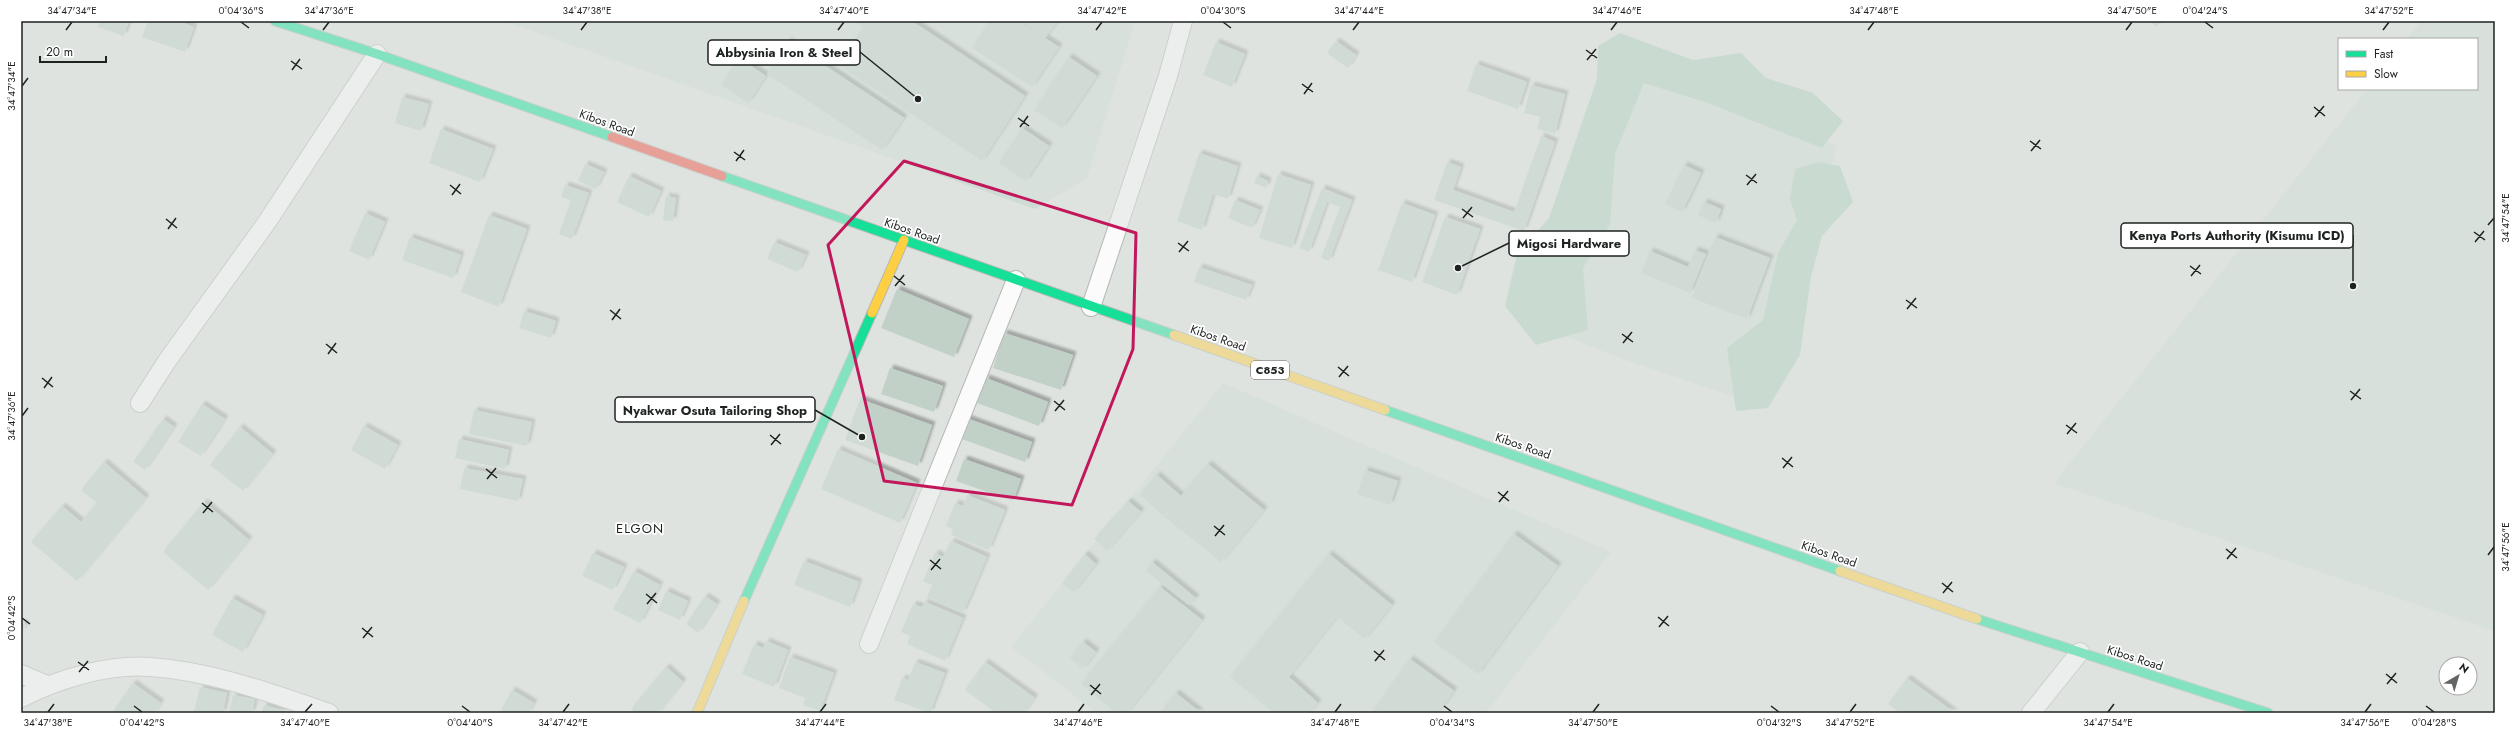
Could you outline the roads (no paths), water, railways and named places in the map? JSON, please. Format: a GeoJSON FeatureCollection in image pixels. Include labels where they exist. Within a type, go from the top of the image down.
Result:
{"type":"FeatureCollection","features":[{"type":"Feature","properties":{"kind":"main road","name":"Kibos Road"},"geometry":{"type":"LineString","coordinates":[[275,21],[377,54],[1991,624],[2268,713]]}},
{"type":"Feature","properties":{"kind":"main road"},"geometry":{"type":"LineString","coordinates":[[697,713],[704,692],[904,240]]}},
{"type":"Feature","properties":{"kind":"street"},"geometry":{"type":"LineString","coordinates":[[1091,307],[1168,76],[1183,21]]}},
{"type":"Feature","properties":{"kind":"street"},"geometry":{"type":"LineString","coordinates":[[140,403],[167,361],[267,222],[377,54]]}},
{"type":"Feature","properties":{"kind":"street"},"geometry":{"type":"LineString","coordinates":[[869,644],[1016,280]]}},
{"type":"Feature","properties":{"kind":"street"},"geometry":{"type":"LineString","coordinates":[[2031,713],[2080,652]]}},
{"type":"Feature","properties":{"kind":"street"},"geometry":{"type":"LineString","coordinates":[[21,698],[47,685],[100,671],[149,667],[221,678],[329,713]]}},
{"type":"Feature","properties":{"kind":"street"},"geometry":{"type":"LineString","coordinates":[[21,674],[47,685]]}},
{"type":"Feature","properties":{"kind":"place","name":"Abbysinia Iron & Steel"},"geometry":{"type":"Point","coordinates":[918,99]}},
{"type":"Feature","properties":{"kind":"place","name":"Migosi Hardware"},"geometry":{"type":"Point","coordinates":[1458,268]}},
{"type":"Feature","properties":{"kind":"place","name":"Kenya Ports Authority (Kisumu ICD)"},"geometry":{"type":"Point","coordinates":[2353,286]}},
{"type":"Feature","properties":{"kind":"place","name":"Nyakwar Osuta Tailoring Shop"},"geometry":{"type":"Point","coordinates":[862,437]}},
{"type":"Feature","properties":{"kind":"district","name":"ELGON"},"geometry":{"type":"Point","coordinates":[640,528]}}]}
